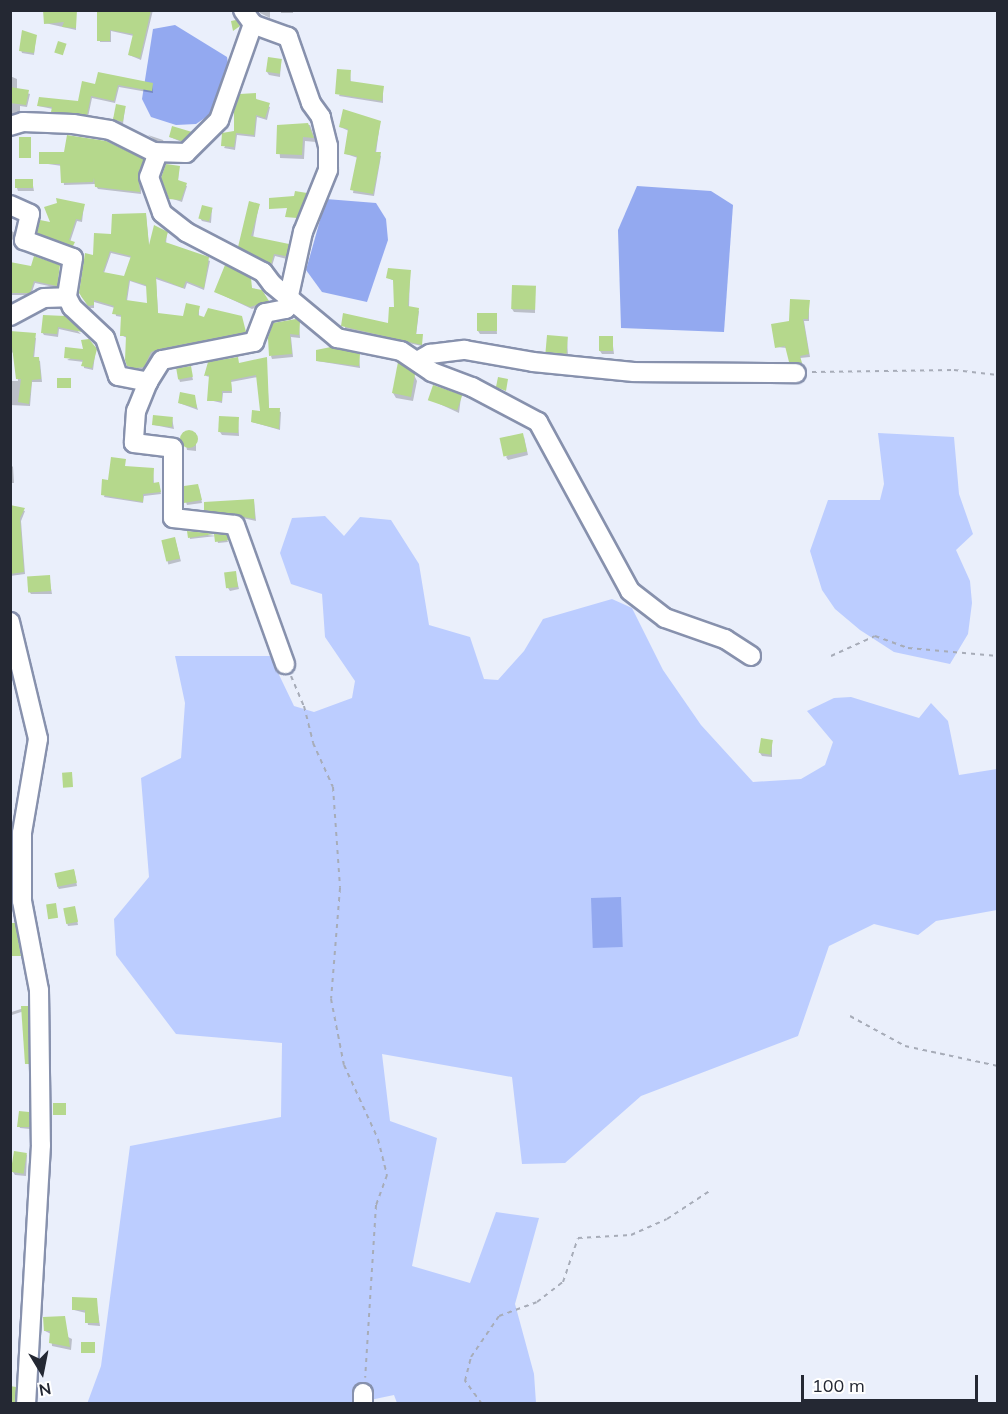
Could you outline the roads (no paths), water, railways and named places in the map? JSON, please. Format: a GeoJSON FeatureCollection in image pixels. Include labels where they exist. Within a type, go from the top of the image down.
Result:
{"type":"FeatureCollection","features":[{"type":"Feature","properties":{"kind":"street"},"geometry":{"type":"LineString","coordinates":[[10,126],[23,122],[73,124],[110,130],[154,152],[186,153],[219,120],[248,17],[288,37],[311,103],[321,117],[328,146],[328,170],[303,232],[286,309],[265,313],[254,342],[162,360],[148,382],[136,411],[134,443],[173,448],[173,518],[235,525],[285,664]]}},
{"type":"Feature","properties":{"kind":"street"},"geometry":{"type":"LineString","coordinates":[[154,152],[156,158],[149,177],[162,213],[186,232],[263,272],[272,284],[337,338],[373,343],[419,360],[432,372],[472,387],[538,422],[630,591],[665,618],[725,639],[751,656]]}},
{"type":"Feature","properties":{"kind":"street"},"geometry":{"type":"LineString","coordinates":[[10,205],[30,214],[24,240],[73,258],[67,297],[72,307],[105,338],[118,376],[148,382]]}},
{"type":"Feature","properties":{"kind":"street"},"geometry":{"type":"LineString","coordinates":[[10,316],[44,298],[67,297]]}},
{"type":"Feature","properties":{"kind":"street"},"geometry":{"type":"LineString","coordinates":[[419,360],[430,354],[465,350],[533,362],[634,372],[796,373]]}},
{"type":"Feature","properties":{"kind":"street"},"geometry":{"type":"LineString","coordinates":[[10,622],[38,739],[22,833],[21,867],[22,901],[39,990],[41,1145],[28,1317],[26,1404]]}}]}
